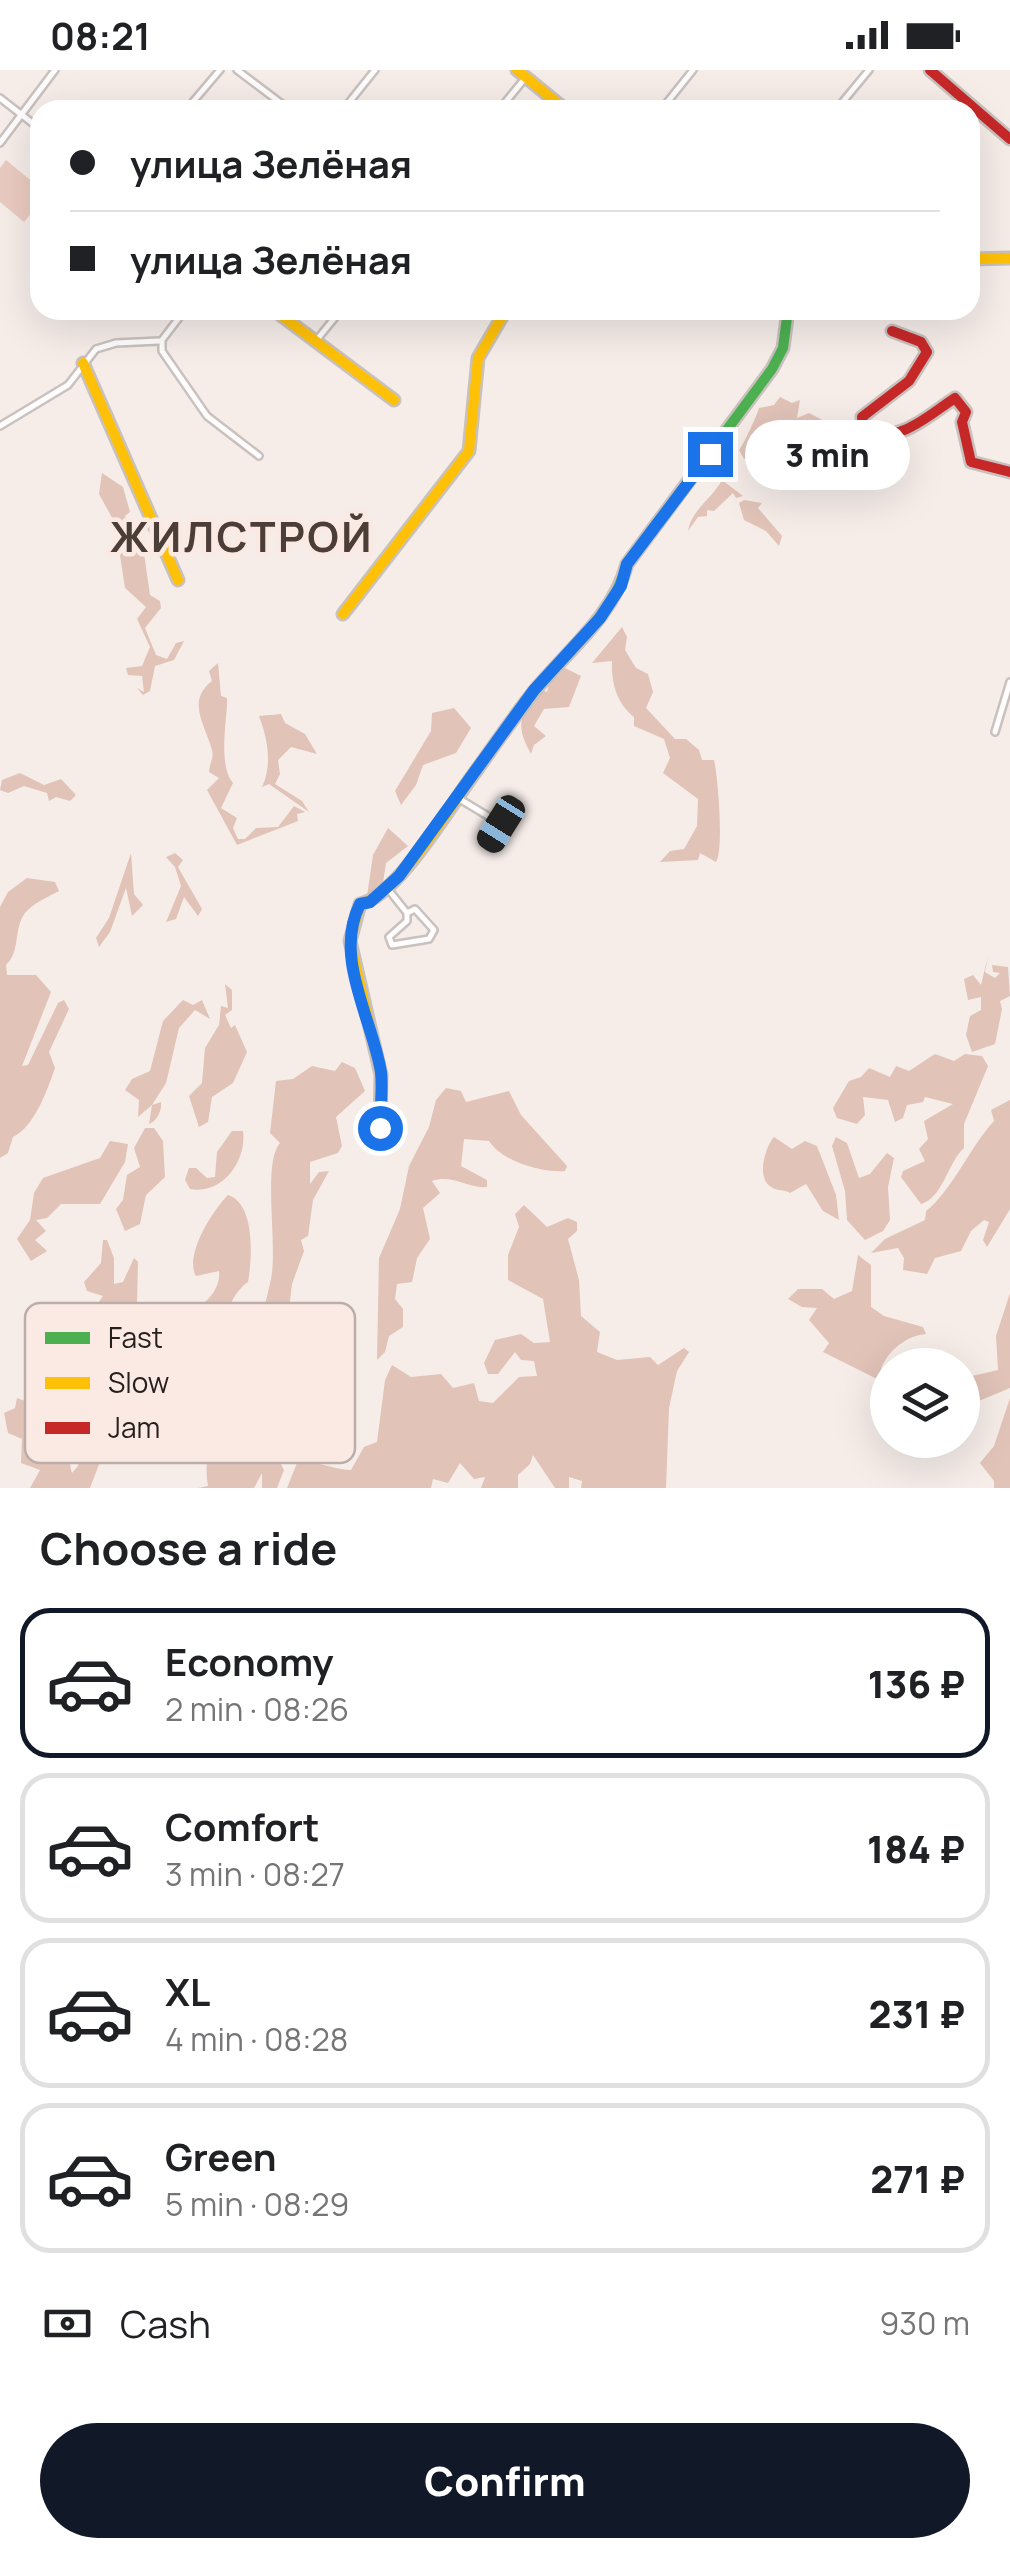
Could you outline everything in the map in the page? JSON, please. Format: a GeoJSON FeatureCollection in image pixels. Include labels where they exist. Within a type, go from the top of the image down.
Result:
{"type":"FeatureCollection","features":[{"type":"Feature","properties":{"kind":"street"},"geometry":{"type":"LineString","coordinates":[[35,100],[55,70]]}},
{"type":"Feature","properties":{"kind":"street"},"geometry":{"type":"LineString","coordinates":[[194,100],[220,70]]}},
{"type":"Feature","properties":{"kind":"street"},"geometry":{"type":"LineString","coordinates":[[237,70],[277,100]]}},
{"type":"Feature","properties":{"kind":"street"},"geometry":{"type":"LineString","coordinates":[[351,100],[375,70]]}},
{"type":"Feature","properties":{"kind":"street"},"geometry":{"type":"LineString","coordinates":[[669,100],[693,70]]}},
{"type":"Feature","properties":{"kind":"street"},"geometry":{"type":"LineString","coordinates":[[844,100],[869,70]]}},
{"type":"Feature","properties":{"kind":"street"},"geometry":{"type":"LineString","coordinates":[[930,70],[965,100]]}},
{"type":"Feature","properties":{"kind":"street"},"geometry":{"type":"LineString","coordinates":[[505,100],[522,74],[554,100]]}},
{"type":"Feature","properties":{"kind":"street"},"geometry":{"type":"LineString","coordinates":[[0,98],[30,121]]}},
{"type":"Feature","properties":{"kind":"street"},"geometry":{"type":"LineString","coordinates":[[0,143],[9,126],[30,107]]}},
{"type":"Feature","properties":{"kind":"street"},"geometry":{"type":"LineString","coordinates":[[980,112],[1010,138]]}},
{"type":"Feature","properties":{"kind":"street"},"geometry":{"type":"LineString","coordinates":[[980,259],[1010,258]]}},
{"type":"Feature","properties":{"kind":"street"},"geometry":{"type":"LineString","coordinates":[[177,320],[162,340],[162,351],[207,416],[259,456]]}},
{"type":"Feature","properties":{"kind":"street"},"geometry":{"type":"LineString","coordinates":[[286,320],[394,400]]}},
{"type":"Feature","properties":{"kind":"street"},"geometry":{"type":"LineString","coordinates":[[314,342],[333,320]]}},
{"type":"Feature","properties":{"kind":"street"},"geometry":{"type":"LineString","coordinates":[[343,614],[469,451],[478,358],[500,320]]}},
{"type":"Feature","properties":{"kind":"street"},"geometry":{"type":"LineString","coordinates":[[380,1128],[381,1075],[350,942],[352,921],[360,904],[388,889],[534,690],[600,618],[621,586],[627,564],[772,370],[785,342],[787,320]]}},
{"type":"Feature","properties":{"kind":"street"},"geometry":{"type":"LineString","coordinates":[[892,331],[922,342],[927,352],[924,362],[895,394],[862,417],[864,432],[876,438],[906,432],[955,398],[966,412],[962,422],[971,462],[1010,472]]}},
{"type":"Feature","properties":{"kind":"street"},"geometry":{"type":"LineString","coordinates":[[0,426],[68,385],[96,350],[116,343],[162,340]]}},
{"type":"Feature","properties":{"kind":"street"},"geometry":{"type":"LineString","coordinates":[[83,363],[178,580]]}},
{"type":"Feature","properties":{"kind":"street"},"geometry":{"type":"LineString","coordinates":[[995,732],[1010,682]]}},
{"type":"Feature","properties":{"kind":"street"},"geometry":{"type":"LineString","coordinates":[[458,798],[501,824],[488,846]]}},
{"type":"Feature","properties":{"kind":"street"},"geometry":{"type":"LineString","coordinates":[[388,889],[406,912],[407,921],[389,937],[392,945],[429,939],[434,930],[416,909],[406,912]]}},
{"type":"Feature","properties":{"kind":"shaded area"},"geometry":{"type":"Polygon","coordinates":[[[6,160],[30,180],[30,214],[24,222],[0,202],[0,168],[6,160]]]}},
{"type":"Feature","properties":{"kind":"shaded area"},"geometry":{"type":"Polygon","coordinates":[[[780,397],[792,403],[800,400],[797,418],[809,413],[832,425],[800,449],[783,447],[771,455],[753,453],[744,459],[739,450],[759,408],[774,405],[780,397]]]}},
{"type":"Feature","properties":{"kind":"shaded area"},"geometry":{"type":"Polygon","coordinates":[[[102,473],[123,487],[130,512],[125,516],[137,532],[132,533],[134,541],[143,546],[150,595],[160,601],[161,608],[145,628],[156,655],[167,659],[176,643],[184,641],[174,660],[155,666],[150,691],[143,695],[137,688],[144,692],[142,676],[128,675],[126,668],[142,666],[150,647],[137,619],[146,607],[125,588],[115,523],[99,494],[102,473]]]}},
{"type":"Feature","properties":{"kind":"shaded area"},"geometry":{"type":"Polygon","coordinates":[[[722,480],[743,496],[736,498],[733,493],[714,511],[707,510],[707,516],[698,517],[688,531],[693,517],[722,480]]]}},
{"type":"Feature","properties":{"kind":"shaded area"},"geometry":{"type":"Polygon","coordinates":[[[739,503],[762,503],[758,508],[782,536],[779,546],[766,531],[744,520],[739,503]]]}},
{"type":"Feature","properties":{"kind":"shaded area"},"geometry":{"type":"Polygon","coordinates":[[[622,627],[627,637],[625,650],[636,668],[648,674],[653,692],[646,708],[675,739],[686,739],[699,750],[702,760],[714,760],[720,828],[716,862],[700,853],[698,860],[660,862],[670,851],[684,849],[697,826],[698,799],[663,773],[670,758],[664,739],[634,726],[634,717],[616,691],[612,661],[592,663],[622,627]]]}},
{"type":"Feature","properties":{"kind":"shaded area"},"geometry":{"type":"Polygon","coordinates":[[[218,663],[221,696],[227,698],[225,764],[233,783],[221,808],[237,818],[233,828],[238,839],[245,839],[256,828],[278,827],[294,806],[305,812],[297,814],[298,821],[237,845],[207,790],[219,778],[209,772],[212,753],[199,705],[204,689],[212,681],[209,671],[218,663]]]}},
{"type":"Feature","properties":{"kind":"shaded area"},"geometry":{"type":"Polygon","coordinates":[[[563,667],[581,676],[569,707],[544,709],[534,726],[546,736],[534,745],[531,754],[522,733],[522,718],[541,689],[547,692],[551,676],[558,676],[563,667]]]}},
{"type":"Feature","properties":{"kind":"shaded area"},"geometry":{"type":"Polygon","coordinates":[[[454,708],[471,728],[456,753],[423,765],[416,785],[401,805],[395,791],[431,731],[432,713],[454,708]]]}},
{"type":"Feature","properties":{"kind":"shaded area"},"geometry":{"type":"Polygon","coordinates":[[[281,714],[285,723],[305,734],[317,754],[291,747],[278,760],[280,774],[275,784],[302,801],[309,812],[269,784],[262,787],[268,751],[259,716],[281,714]]]}},
{"type":"Feature","properties":{"kind":"shaded area"},"geometry":{"type":"Polygon","coordinates":[[[20,773],[44,785],[61,779],[76,795],[70,801],[56,797],[49,801],[47,793],[24,786],[8,793],[0,790],[2,780],[20,773]]]}},
{"type":"Feature","properties":{"kind":"shaded area"},"geometry":{"type":"Polygon","coordinates":[[[388,828],[408,846],[386,863],[383,883],[367,896],[373,855],[388,828]]]}},
{"type":"Feature","properties":{"kind":"shaded area"},"geometry":{"type":"Polygon","coordinates":[[[131,853],[134,894],[143,905],[132,916],[126,888],[110,932],[99,947],[96,938],[109,918],[131,853]]]}},
{"type":"Feature","properties":{"kind":"shaded area"},"geometry":{"type":"Polygon","coordinates":[[[175,853],[183,860],[178,867],[202,909],[198,916],[184,897],[176,919],[166,922],[181,886],[175,867],[166,857],[175,853]]]}},
{"type":"Feature","properties":{"kind":"shaded area"},"geometry":{"type":"Polygon","coordinates":[[[27,878],[55,882],[59,891],[25,913],[14,953],[6,965],[7,975],[36,975],[51,992],[22,1066],[28,1065],[58,1003],[64,1000],[69,1009],[49,1052],[55,1068],[44,1097],[27,1125],[13,1137],[8,1153],[0,1158],[0,907],[8,892],[27,878]]]}},
{"type":"Feature","properties":{"kind":"shaded area"},"geometry":{"type":"Polygon","coordinates":[[[988,956],[985,972],[995,978],[1000,973],[993,972],[992,965],[1008,967],[1010,996],[1000,1001],[995,1044],[972,1052],[966,1035],[970,1016],[981,1010],[981,997],[968,1000],[964,979],[973,975],[981,985],[988,956]]]}},
{"type":"Feature","properties":{"kind":"shaded area"},"geometry":{"type":"Polygon","coordinates":[[[225,984],[232,990],[232,1010],[225,1015],[231,1028],[235,1025],[247,1052],[233,1083],[212,1097],[208,1122],[199,1127],[189,1096],[202,1083],[205,1048],[219,1025],[221,1006],[228,1008],[225,984]]]}},
{"type":"Feature","properties":{"kind":"shaded area"},"geometry":{"type":"Polygon","coordinates":[[[183,1000],[193,1005],[202,1000],[210,1019],[195,1010],[179,1028],[166,1083],[152,1105],[138,1117],[139,1100],[125,1090],[132,1079],[150,1071],[163,1021],[183,1000]]]}},
{"type":"Feature","properties":{"kind":"shaded area"},"geometry":{"type":"Polygon","coordinates":[[[935,1054],[954,1061],[965,1054],[982,1056],[988,1066],[964,1124],[964,1148],[935,1195],[921,1204],[901,1177],[903,1171],[925,1161],[919,1149],[928,1139],[924,1121],[953,1104],[925,1097],[923,1102],[907,1105],[903,1118],[895,1122],[888,1100],[863,1097],[865,1115],[857,1124],[837,1118],[833,1108],[849,1081],[861,1077],[869,1068],[890,1077],[896,1066],[909,1071],[935,1054]]]}},
{"type":"Feature","properties":{"kind":"shaded area"},"geometry":{"type":"Polygon","coordinates":[[[342,1062],[355,1068],[365,1091],[336,1117],[342,1146],[338,1153],[310,1162],[310,1184],[319,1172],[329,1171],[313,1200],[308,1236],[301,1240],[304,1251],[290,1303],[265,1303],[273,1264],[272,1168],[280,1143],[270,1133],[276,1081],[293,1079],[312,1066],[335,1071],[342,1062]]]}},
{"type":"Feature","properties":{"kind":"shaded area"},"geometry":{"type":"Polygon","coordinates":[[[446,1088],[461,1091],[466,1102],[509,1091],[521,1115],[567,1166],[565,1171],[533,1168],[512,1160],[489,1141],[464,1139],[461,1166],[487,1180],[487,1187],[447,1179],[432,1181],[440,1193],[423,1208],[430,1239],[417,1258],[412,1282],[397,1284],[395,1299],[403,1309],[403,1327],[389,1336],[385,1352],[377,1360],[379,1258],[400,1209],[409,1166],[429,1127],[436,1100],[446,1088]]]}},
{"type":"Feature","properties":{"kind":"shaded area"},"geometry":{"type":"Polygon","coordinates":[[[1010,1100],[1010,1209],[987,1247],[983,1240],[989,1222],[984,1220],[971,1231],[961,1251],[935,1258],[927,1274],[903,1270],[904,1258],[898,1248],[871,1253],[885,1239],[925,1220],[926,1211],[944,1193],[994,1121],[991,1110],[1010,1100]]]}},
{"type":"Feature","properties":{"kind":"shaded area"},"geometry":{"type":"Polygon","coordinates":[[[161,1102],[161,1109],[149,1124],[152,1105],[161,1102]]]}},
{"type":"Feature","properties":{"kind":"shaded area"},"geometry":{"type":"Polygon","coordinates":[[[145,1128],[154,1128],[163,1141],[165,1177],[146,1195],[140,1224],[125,1231],[116,1209],[123,1200],[127,1175],[140,1167],[134,1148],[145,1128]]]}},
{"type":"Feature","properties":{"kind":"shaded area"},"geometry":{"type":"Polygon","coordinates":[[[232,1131],[243,1131],[243,1142],[231,1173],[213,1186],[190,1189],[185,1180],[189,1168],[196,1168],[207,1178],[215,1177],[217,1152],[232,1131]]]}},
{"type":"Feature","properties":{"kind":"shaded area"},"geometry":{"type":"Polygon","coordinates":[[[774,1137],[792,1149],[805,1141],[817,1146],[836,1195],[839,1220],[823,1211],[806,1184],[790,1193],[769,1185],[763,1164],[774,1137]]]}},
{"type":"Feature","properties":{"kind":"shaded area"},"geometry":{"type":"Polygon","coordinates":[[[836,1137],[847,1143],[859,1178],[870,1174],[887,1153],[894,1158],[888,1187],[890,1220],[883,1231],[865,1240],[847,1220],[845,1191],[832,1146],[836,1137]]]}},
{"type":"Feature","properties":{"kind":"shaded area"},"geometry":{"type":"Polygon","coordinates":[[[110,1141],[128,1144],[125,1162],[100,1204],[61,1204],[47,1218],[36,1220],[46,1231],[35,1240],[47,1251],[31,1261],[17,1239],[30,1220],[34,1193],[43,1178],[100,1158],[110,1141]]]}},
{"type":"Feature","properties":{"kind":"shaded area"},"geometry":{"type":"Polygon","coordinates":[[[228,1195],[244,1209],[248,1221],[248,1282],[231,1303],[203,1303],[217,1286],[219,1271],[196,1276],[193,1267],[197,1246],[228,1195]]]}},
{"type":"Feature","properties":{"kind":"shaded area"},"geometry":{"type":"Polygon","coordinates":[[[524,1205],[547,1227],[568,1218],[577,1222],[577,1231],[568,1239],[579,1280],[581,1316],[600,1332],[597,1352],[617,1360],[650,1357],[658,1365],[684,1348],[689,1352],[677,1371],[669,1408],[666,1488],[581,1488],[582,1481],[569,1477],[569,1488],[555,1488],[533,1455],[518,1475],[518,1488],[481,1488],[485,1477],[474,1479],[460,1463],[448,1483],[433,1479],[431,1488],[287,1488],[297,1463],[351,1470],[364,1447],[377,1442],[385,1380],[392,1365],[411,1377],[441,1374],[453,1388],[474,1383],[479,1401],[493,1403],[519,1377],[537,1376],[534,1361],[521,1360],[515,1352],[498,1374],[488,1374],[484,1363],[495,1340],[521,1334],[534,1343],[550,1342],[543,1299],[508,1280],[508,1255],[519,1227],[515,1214],[524,1205]]]}},
{"type":"Feature","properties":{"kind":"shaded area"},"geometry":{"type":"Polygon","coordinates":[[[103,1240],[107,1240],[114,1258],[114,1284],[123,1282],[134,1258],[138,1262],[137,1303],[98,1303],[103,1296],[87,1291],[84,1282],[101,1263],[103,1240]]]}},
{"type":"Feature","properties":{"kind":"shaded area"},"geometry":{"type":"Polygon","coordinates":[[[858,1255],[871,1265],[871,1307],[884,1316],[923,1327],[926,1334],[895,1348],[870,1348],[870,1376],[823,1352],[829,1343],[809,1320],[817,1308],[802,1307],[788,1299],[798,1289],[822,1289],[834,1299],[852,1291],[858,1255]]]}},
{"type":"Feature","properties":{"kind":"shaded area"},"geometry":{"type":"Polygon","coordinates":[[[1010,1293],[1010,1388],[980,1401],[980,1374],[998,1370],[996,1336],[1010,1293]]]}},
{"type":"Feature","properties":{"kind":"shaded area"},"geometry":{"type":"Polygon","coordinates":[[[17,1398],[25,1401],[25,1463],[70,1463],[72,1473],[78,1466],[100,1463],[90,1488],[30,1488],[40,1470],[21,1463],[22,1439],[8,1433],[4,1413],[15,1408],[17,1398]]]}},
{"type":"Feature","properties":{"kind":"shaded area"},"geometry":{"type":"Polygon","coordinates":[[[1010,1398],[1010,1488],[994,1488],[994,1481],[980,1463],[994,1446],[1010,1398]]]}},
{"type":"Feature","properties":{"kind":"shaded area"},"geometry":{"type":"Polygon","coordinates":[[[207,1463],[275,1463],[284,1470],[277,1488],[262,1488],[262,1473],[254,1488],[198,1488],[208,1486],[207,1463]]]}},
{"type":"Feature","properties":{"kind":"traffic: fast"},"geometry":{"type":"LineString","coordinates":[[476,771],[536,689],[601,616],[627,564],[772,369],[783,348],[787,320]]}},
{"type":"Feature","properties":{"kind":"traffic: slow"},"geometry":{"type":"LineString","coordinates":[[517,70],[554,100]]}},
{"type":"Feature","properties":{"kind":"traffic: slow"},"geometry":{"type":"LineString","coordinates":[[980,259],[1010,258]]}},
{"type":"Feature","properties":{"kind":"traffic: slow"},"geometry":{"type":"LineString","coordinates":[[287,320],[394,400]]}},
{"type":"Feature","properties":{"kind":"traffic: slow"},"geometry":{"type":"LineString","coordinates":[[343,614],[469,451],[478,358],[500,320]]}},
{"type":"Feature","properties":{"kind":"traffic: slow"},"geometry":{"type":"LineString","coordinates":[[83,363],[178,580]]}},
{"type":"Feature","properties":{"kind":"traffic: slow"},"geometry":{"type":"LineString","coordinates":[[380,1128],[381,1075],[350,941],[360,904],[375,897],[407,867],[476,771]]}},
{"type":"Feature","properties":{"kind":"traffic: jam"},"geometry":{"type":"LineString","coordinates":[[930,70],[965,100]]}},
{"type":"Feature","properties":{"kind":"traffic: jam"},"geometry":{"type":"LineString","coordinates":[[980,113],[1010,139]]}},
{"type":"Feature","properties":{"kind":"traffic: jam"},"geometry":{"type":"LineString","coordinates":[[892,331],[921,342],[927,352],[909,381],[862,417],[864,432],[901,431],[955,398],[966,412],[962,422],[971,462],[1010,472]]}},
{"type":"Feature","properties":{"kind":"district","name":"ЖИЛСТРОЙ"},"geometry":{"type":"Point","coordinates":[242,537]}},
{"type":"Feature","properties":{"kind":"route"},"geometry":{"type":"LineString","coordinates":[[380,1128],[381,1075],[360,999],[350,942],[352,921],[360,904],[370,902],[399,876],[534,690],[600,618],[621,586],[627,564],[710,454]]}}]}
